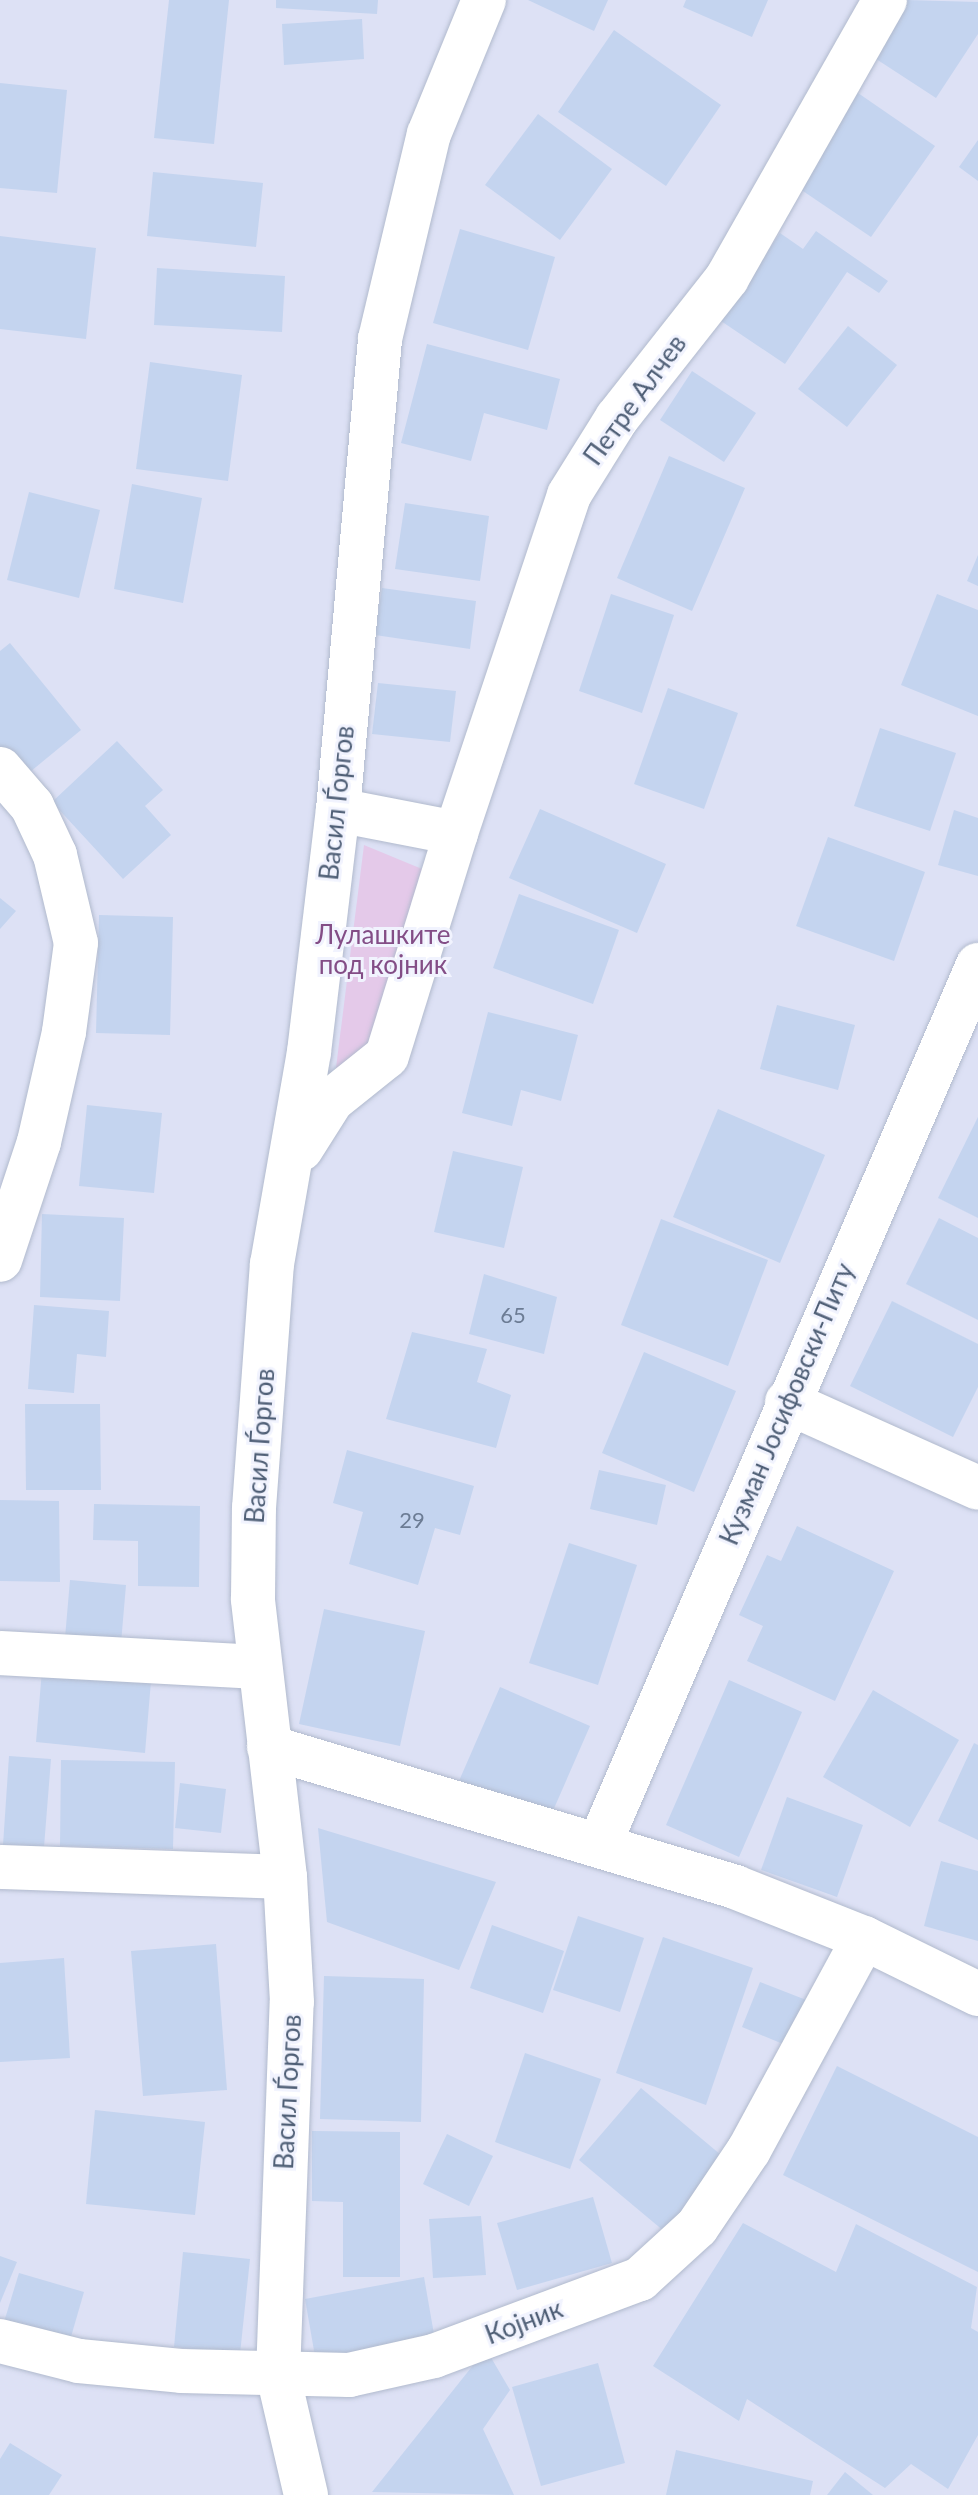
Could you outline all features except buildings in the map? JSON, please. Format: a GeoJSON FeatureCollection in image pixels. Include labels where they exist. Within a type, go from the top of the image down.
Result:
{"type":"FeatureCollection","features":[{"type":"Feature","properties":{"kind":"street","name":"Васил Ѓоргов"},"geometry":{"type":"LineString","coordinates":[[306,2495],[278,2375],[292,2002],[285,1877],[253,1599],[254,1508],[272,1264],[290,1166],[338,810],[380,339],[429,134],[484,0]]}},
{"type":"Feature","properties":{"kind":"street","name":"Петре Алчев"},"geometry":{"type":"LineString","coordinates":[[290,1166],[332,1100],[387,1056],[456,833],[569,495],[617,418],[727,278],[885,0]]}},
{"type":"Feature","properties":{"kind":"street"},"geometry":{"type":"LineString","coordinates":[[0,769],[32,806],[55,855],[76,943],[64,1032],[39,1142],[0,1260]]}},
{"type":"Feature","properties":{"kind":"street"},"geometry":{"type":"LineString","coordinates":[[338,810],[456,833]]}},
{"type":"Feature","properties":{"kind":"street","name":"Кузман Јосифовски-Питу"},"geometry":{"type":"LineString","coordinates":[[600,1843],[787,1402],[978,967]]}},
{"type":"Feature","properties":{"kind":"street"},"geometry":{"type":"LineString","coordinates":[[787,1402],[978,1488]]}},
{"type":"Feature","properties":{"kind":"street"},"geometry":{"type":"LineString","coordinates":[[0,1653],[260,1667]]}},
{"type":"Feature","properties":{"kind":"street"},"geometry":{"type":"LineString","coordinates":[[269,1747],[469,1811],[600,1843],[735,1887],[864,1938],[978,1994]]}},
{"type":"Feature","properties":{"kind":"street"},"geometry":{"type":"LineString","coordinates":[[0,1867],[285,1877]]}},
{"type":"Feature","properties":{"kind":"street","name":"Којник"},"geometry":{"type":"LineString","coordinates":[[0,2341],[79,2361],[278,2375],[349,2375],[434,2356],[640,2279],[697,2227],[749,2150],[864,1938]]}},
{"type":"Feature","properties":{"kind":"shaded area"},"geometry":{"type":"Polygon","coordinates":[[[0,0],[978,0],[978,2495],[0,2495],[0,0]]]}},
{"type":"Feature","properties":{"kind":"green space","name":"Лулашките под којник"},"geometry":{"type":"Polygon","coordinates":[[[364,845],[422,869],[387,1056],[332,1100],[364,845]]]}}]}
